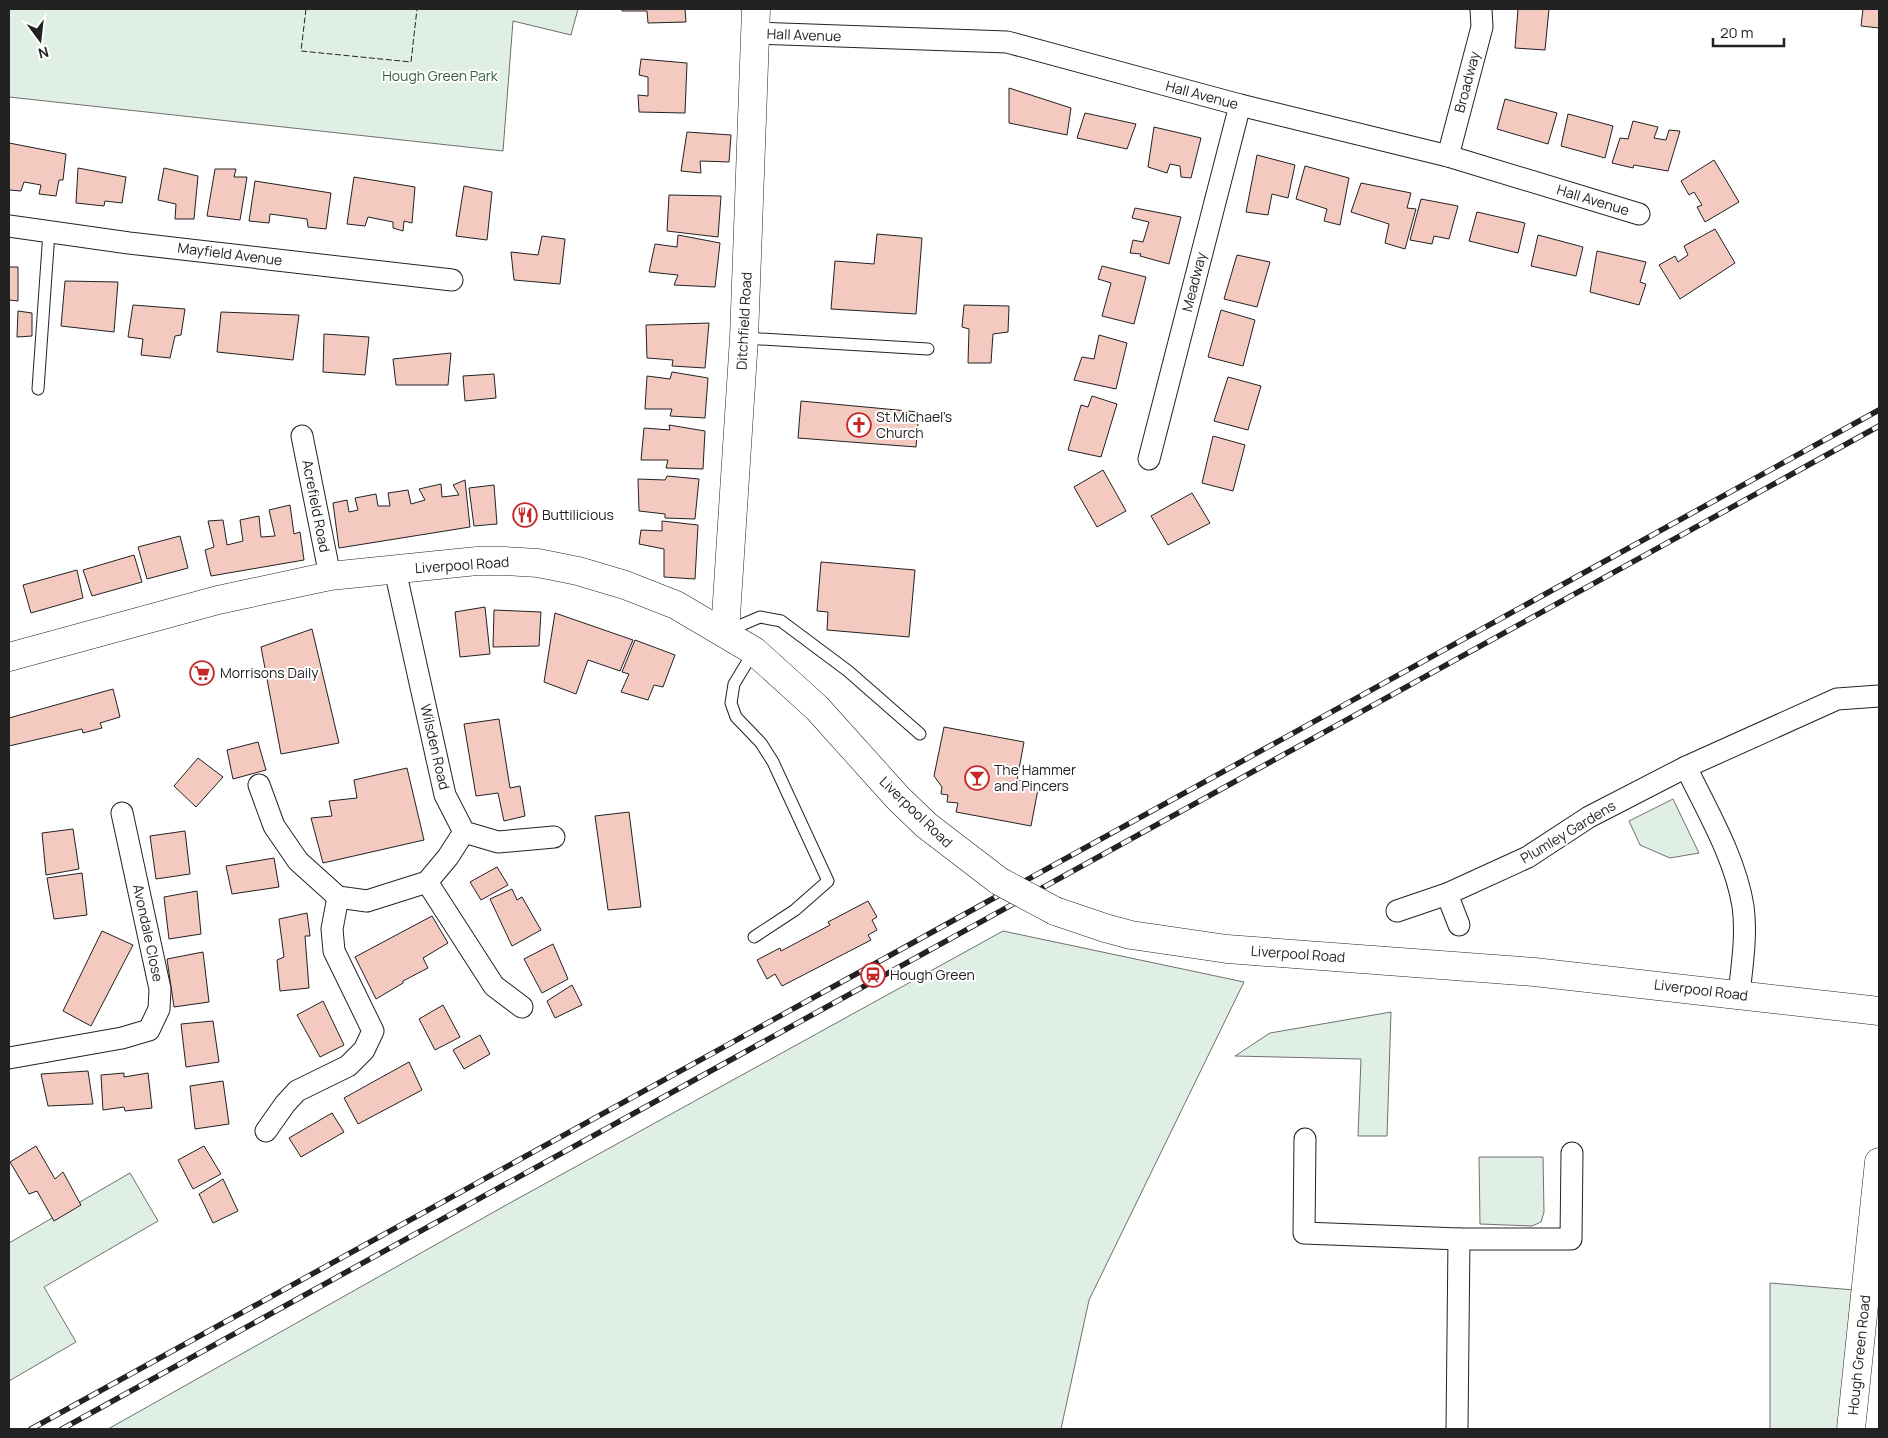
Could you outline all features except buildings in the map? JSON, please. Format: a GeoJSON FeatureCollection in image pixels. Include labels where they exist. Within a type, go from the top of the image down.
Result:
{"type":"FeatureCollection","features":[{"type":"Feature","properties":{"kind":"main road","name":"Ditchfield Road"},"geometry":{"type":"LineString","coordinates":[[725,632],[744,338],[756,21]]}},
{"type":"Feature","properties":{"kind":"main road","name":"Liverpool Road"},"geometry":{"type":"LineString","coordinates":[[9,658],[218,600],[330,576],[505,561],[538,563],[578,570],[625,585],[676,605],[725,632],[754,651],[817,708],[898,798],[926,825],[998,881],[1056,911],[1104,928],[1132,935],[1227,950],[1475,967],[1739,994],[1879,1011]]}},
{"type":"Feature","properties":{"kind":"main road","name":"Hough Green Road"},"geometry":{"type":"LineString","coordinates":[[1851,1429],[1871,1330],[1879,1162]]}},
{"type":"Feature","properties":{"kind":"street","name":"Broadway"},"geometry":{"type":"LineString","coordinates":[[1448,156],[1482,28],[1482,9]]}},
{"type":"Feature","properties":{"kind":"street","name":"Hall Avenue"},"geometry":{"type":"LineString","coordinates":[[756,21],[1007,42],[1240,105],[1448,156],[1639,214]]}},
{"type":"Feature","properties":{"kind":"street","name":"Meadway"},"geometry":{"type":"LineString","coordinates":[[1148,459],[1240,105]]}},
{"type":"Feature","properties":{"kind":"street","name":"Mayfield Avenue"},"geometry":{"type":"LineString","coordinates":[[9,226],[452,280]]}},
{"type":"Feature","properties":{"kind":"street","name":"Acrefield Road"},"geometry":{"type":"LineString","coordinates":[[302,436],[330,576]]}},
{"type":"Feature","properties":{"kind":"street","name":"Wilsden Road"},"geometry":{"type":"LineString","coordinates":[[395,570],[445,795],[464,832]]}},
{"type":"Feature","properties":{"kind":"street","name":"Plumley Gardens"},"geometry":{"type":"LineString","coordinates":[[1397,911],[1447,894],[1528,858],[1589,817],[1686,767],[1837,699],[1879,696]]}},
{"type":"Feature","properties":{"kind":"street"},"geometry":{"type":"LineString","coordinates":[[1686,767],[1734,874],[1743,906],[1744,933],[1739,994]]}},
{"type":"Feature","properties":{"kind":"street"},"geometry":{"type":"LineString","coordinates":[[259,785],[274,826],[298,861],[338,897],[367,901],[427,882],[448,857],[464,832],[498,842],[554,837]]}},
{"type":"Feature","properties":{"kind":"street","name":"Avondale Close"},"geometry":{"type":"LineString","coordinates":[[9,1058],[122,1038],[148,1030],[158,1009],[160,989],[122,813]]}},
{"type":"Feature","properties":{"kind":"street"},"geometry":{"type":"LineString","coordinates":[[427,882],[494,986],[522,1007]]}},
{"type":"Feature","properties":{"kind":"street"},"geometry":{"type":"LineString","coordinates":[[1447,894],[1459,925]]}},
{"type":"Feature","properties":{"kind":"street"},"geometry":{"type":"LineString","coordinates":[[266,1131],[285,1104],[297,1091],[348,1066],[364,1050],[373,1031],[334,950],[332,929],[338,897]]}},
{"type":"Feature","properties":{"kind":"street"},"geometry":{"type":"LineString","coordinates":[[1305,1139],[1304,1233],[1459,1239],[1571,1239],[1572,1153]]}},
{"type":"Feature","properties":{"kind":"street"},"geometry":{"type":"LineString","coordinates":[[1457,1429],[1459,1239]]}},
{"type":"Feature","properties":{"kind":"lane"},"geometry":{"type":"LineString","coordinates":[[38,389],[49,232]]}},
{"type":"Feature","properties":{"kind":"lane"},"geometry":{"type":"LineString","coordinates":[[744,338],[928,349]]}},
{"type":"Feature","properties":{"kind":"lane"},"geometry":{"type":"LineString","coordinates":[[725,632],[760,617],[781,621],[848,671],[920,734]]}},
{"type":"Feature","properties":{"kind":"lane"},"geometry":{"type":"LineString","coordinates":[[754,651],[734,684],[730,702],[736,718],[761,744],[773,762],[828,881],[795,910],[754,938]]}},
{"type":"Feature","properties":{"kind":"green space","name":"Hough Green Park"},"geometry":{"type":"Polygon","coordinates":[[[9,9],[578,9],[571,35],[513,21],[503,151],[9,97],[9,9]]]}},
{"type":"Feature","properties":{"kind":"green space"},"geometry":{"type":"Polygon","coordinates":[[[1673,799],[1699,853],[1670,858],[1640,845],[1629,821],[1673,799]]]}},
{"type":"Feature","properties":{"kind":"green space"},"geometry":{"type":"Polygon","coordinates":[[[1003,931],[1244,982],[1089,1300],[1061,1429],[108,1429],[508,1204],[1003,931]]]}},
{"type":"Feature","properties":{"kind":"green space"},"geometry":{"type":"Polygon","coordinates":[[[1391,1012],[1387,1136],[1358,1136],[1361,1059],[1235,1056],[1270,1033],[1391,1012]]]}},
{"type":"Feature","properties":{"kind":"green space"},"geometry":{"type":"Polygon","coordinates":[[[1479,1157],[1543,1157],[1544,1212],[1541,1222],[1532,1226],[1480,1224],[1479,1157]]]}},
{"type":"Feature","properties":{"kind":"green space"},"geometry":{"type":"Polygon","coordinates":[[[130,1173],[158,1221],[44,1287],[76,1342],[9,1381],[9,1243],[130,1173]]]}},
{"type":"Feature","properties":{"kind":"green space"},"geometry":{"type":"Polygon","coordinates":[[[1770,1283],[1866,1291],[1851,1429],[1770,1429],[1770,1283]]]}},
{"type":"Feature","properties":{"kind":"railway"},"geometry":{"type":"LineString","coordinates":[[31,1429],[1879,410]]}},
{"type":"Feature","properties":{"kind":"railway"},"geometry":{"type":"LineString","coordinates":[[62,1429],[1879,426]]}},
{"type":"Feature","properties":{"kind":"fence"},"geometry":{"type":"LineString","coordinates":[[306,9],[301,51],[411,62],[417,9]]}},
{"type":"Feature","properties":{"kind":"place","name":"St Michael's Church"},"geometry":{"type":"Point","coordinates":[859,425]}},
{"type":"Feature","properties":{"kind":"place","name":"Buttilicious"},"geometry":{"type":"Point","coordinates":[525,515]}},
{"type":"Feature","properties":{"kind":"place","name":"Morrisons Daily"},"geometry":{"type":"Point","coordinates":[202,673]}},
{"type":"Feature","properties":{"kind":"place","name":"The Hammer and Pincers"},"geometry":{"type":"Point","coordinates":[977,778]}},
{"type":"Feature","properties":{"kind":"place","name":"Hough Green"},"geometry":{"type":"Point","coordinates":[873,975]}}]}
